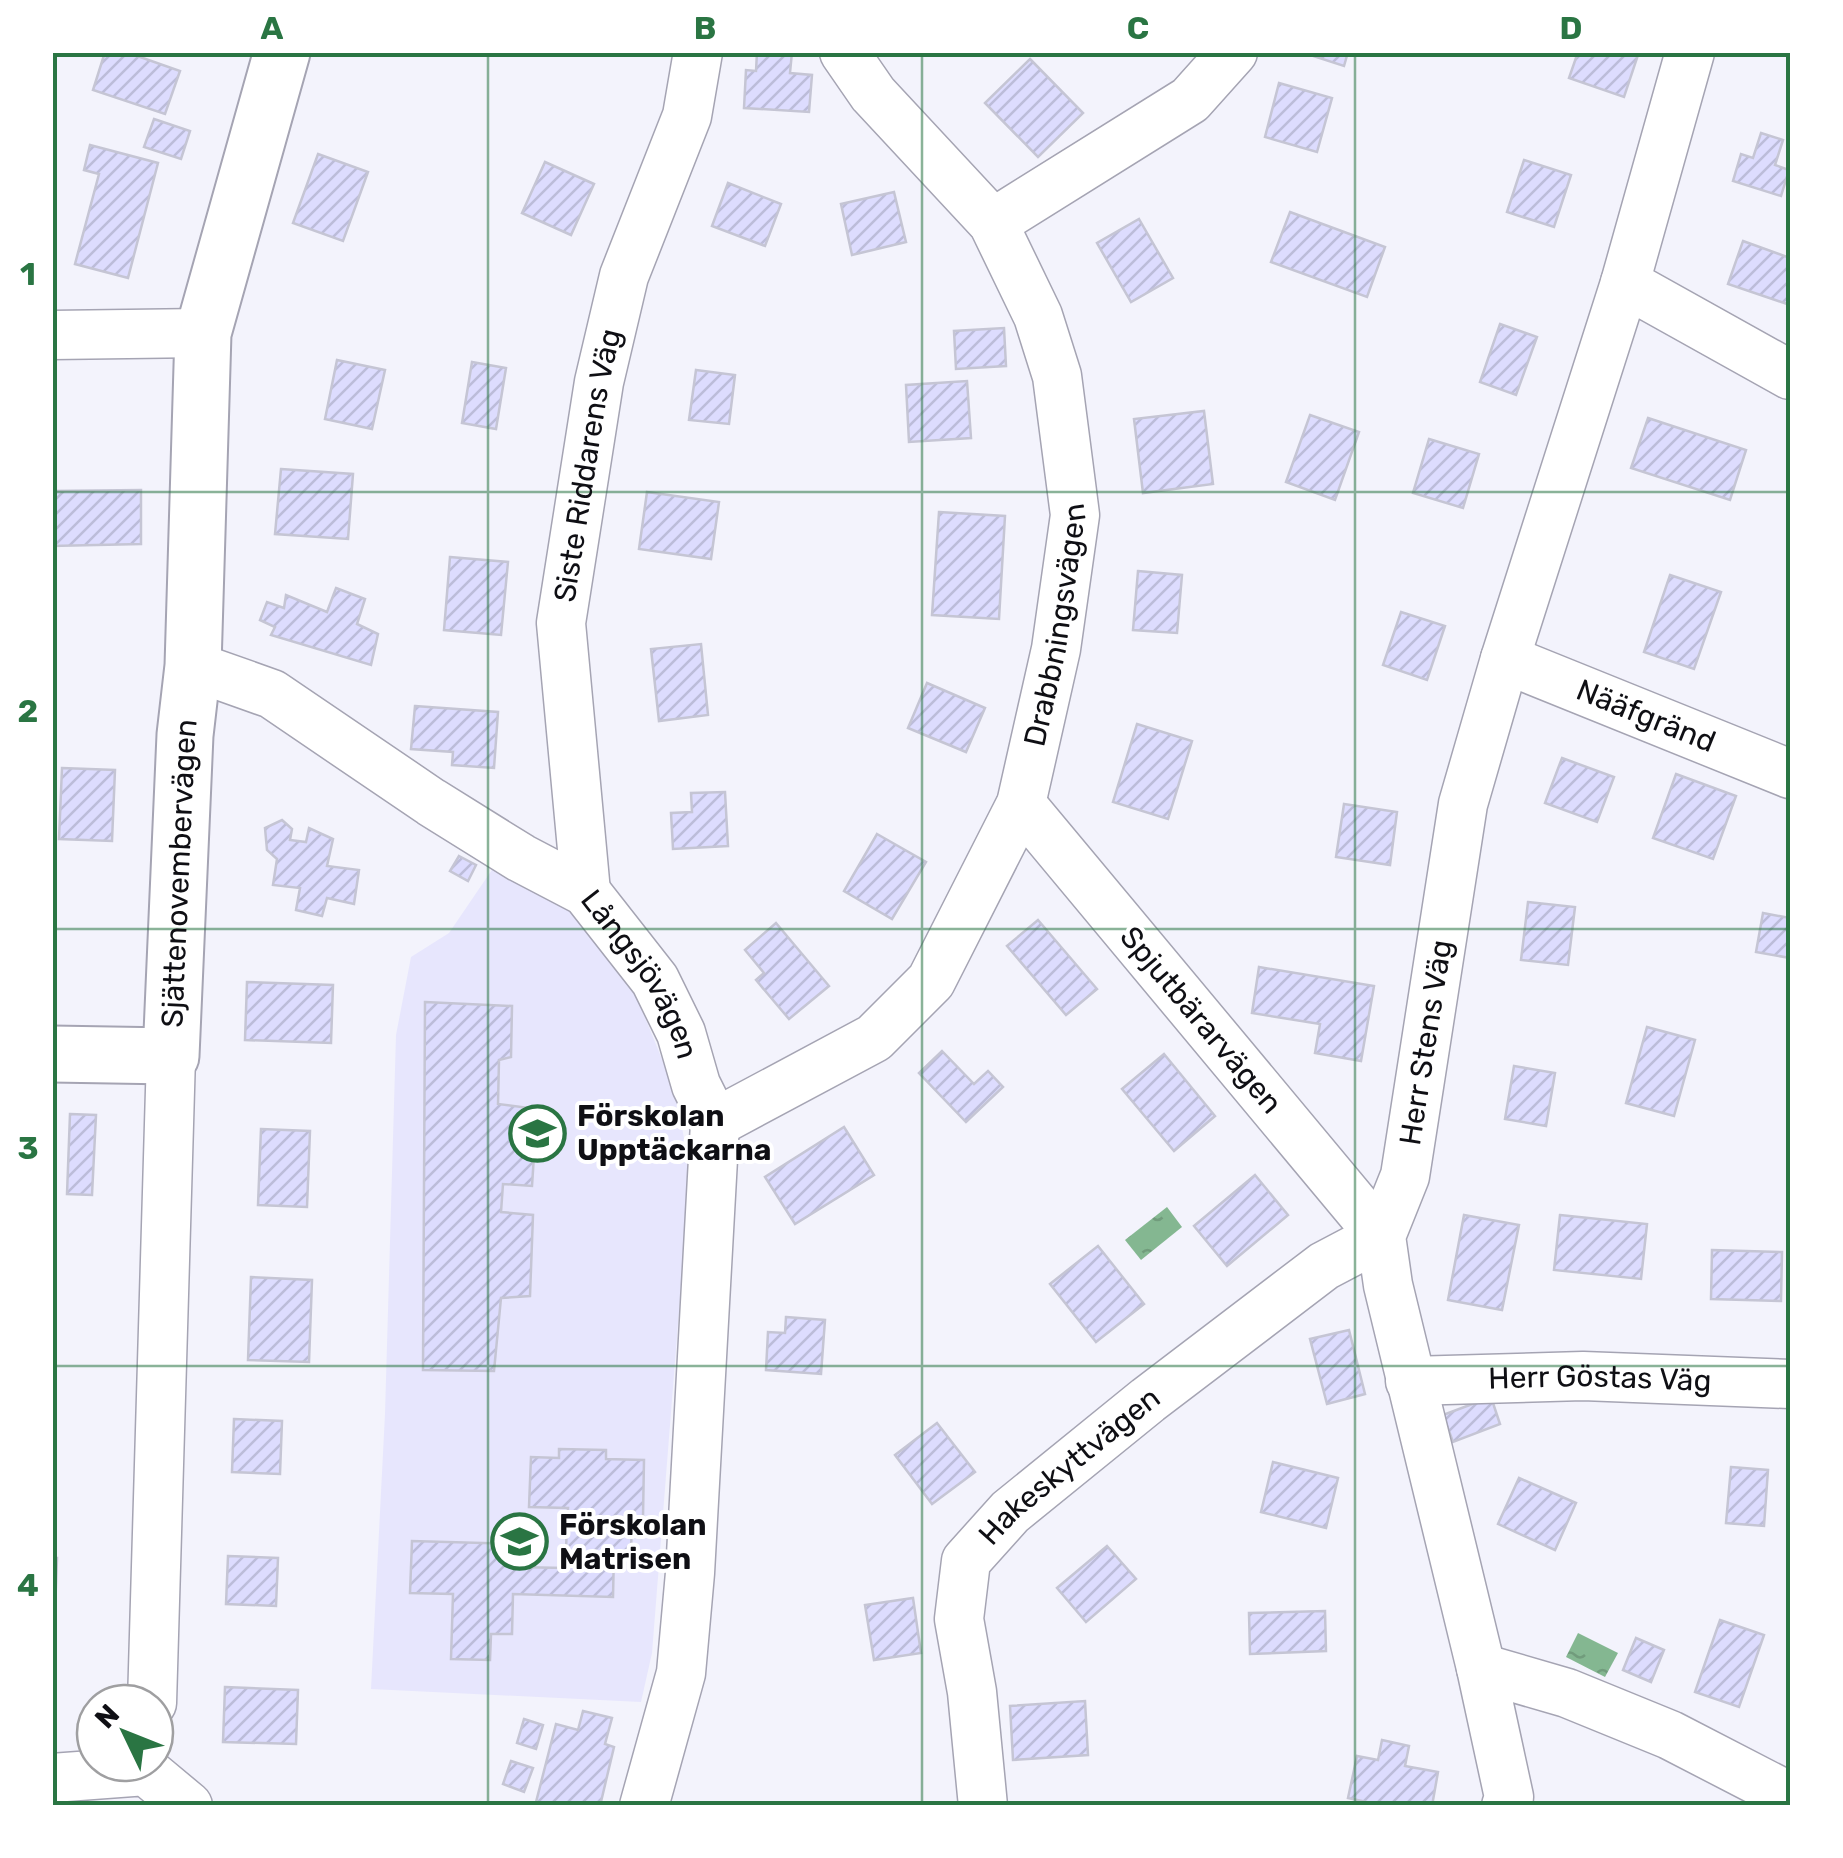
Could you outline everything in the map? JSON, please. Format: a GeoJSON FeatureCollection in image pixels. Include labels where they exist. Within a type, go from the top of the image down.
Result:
{"type":"FeatureCollection","features":[{"type":"Feature","properties":{"kind":"street","name":"Sjättenovembervägen"},"geometry":{"type":"LineString","coordinates":[[153,1683],[171,1056],[185,736],[194,666],[204,333],[282,52]]}},
{"type":"Feature","properties":{"kind":"street","name":"Siste Riddarens Väg"},"geometry":{"type":"LineString","coordinates":[[586,892],[561,623],[599,382],[624,276],[687,116],[698,52]]}},
{"type":"Feature","properties":{"kind":"street","name":"Drabbningsvägen"},"geometry":{"type":"LineString","coordinates":[[714,1123],[874,1038],[931,981],[1021,804],[1056,649],[1074,515],[1057,376],[1038,316],[992,223],[873,94],[844,52]]}},
{"type":"Feature","properties":{"kind":"street"},"geometry":{"type":"LineString","coordinates":[[992,223],[1190,100],[1233,52]]}},
{"type":"Feature","properties":{"kind":"street","name":"Herr Stens Väg"},"geometry":{"type":"LineString","coordinates":[[1381,1236],[1406,1176],[1463,804],[1504,659],[1625,283],[1690,52]]}},
{"type":"Feature","properties":{"kind":"street"},"geometry":{"type":"LineString","coordinates":[[1625,283],[1790,375]]}},
{"type":"Feature","properties":{"kind":"street"},"geometry":{"type":"LineString","coordinates":[[52,334],[204,333]]}},
{"type":"Feature","properties":{"kind":"street","name":"Nääfgränd"},"geometry":{"type":"LineString","coordinates":[[1504,659],[1790,774]]}},
{"type":"Feature","properties":{"kind":"street","name":"Långsjövägen"},"geometry":{"type":"LineString","coordinates":[[194,666],[272,694],[446,811],[586,892],[655,980],[682,1033],[696,1085],[714,1123],[681,1673],[644,1806]]}},
{"type":"Feature","properties":{"kind":"street","name":"Spjutbärarvägen"},"geometry":{"type":"LineString","coordinates":[[1021,804],[1381,1236]]}},
{"type":"Feature","properties":{"kind":"street"},"geometry":{"type":"LineString","coordinates":[[52,1054],[171,1056]]}},
{"type":"Feature","properties":{"kind":"street"},"geometry":{"type":"LineString","coordinates":[[1381,1236],[1410,1381],[1482,1668],[1509,1796],[1506,1806]]}},
{"type":"Feature","properties":{"kind":"street","name":"Hakeskyttvägen"},"geometry":{"type":"LineString","coordinates":[[983,1806],[972,1692],[959,1619],[966,1561],[1010,1512],[1148,1400],[1324,1266],[1381,1236]]}},
{"type":"Feature","properties":{"kind":"street","name":"Herr Göstas Väg"},"geometry":{"type":"LineString","coordinates":[[1410,1381],[1582,1376],[1790,1384]]}},
{"type":"Feature","properties":{"kind":"street"},"geometry":{"type":"LineString","coordinates":[[1482,1668],[1567,1692],[1670,1735],[1790,1797]]}},
{"type":"Feature","properties":{"kind":"street"},"geometry":{"type":"LineString","coordinates":[[163,1783],[188,1806]]}},
{"type":"Feature","properties":{"kind":"shaded area","name":"Förskolan Upptäckarna"},"geometry":{"type":"Polygon","coordinates":[[[500,858],[568,906],[605,948],[636,995],[676,1094],[690,1172],[652,1653],[641,1702],[371,1689],[385,1414],[396,1035],[411,957],[449,933],[500,858]]]}},
{"type":"Feature","properties":{"kind":"water"},"geometry":{"type":"Polygon","coordinates":[[[1167,1207],[1182,1227],[1141,1260],[1125,1240],[1167,1207]]]}},
{"type":"Feature","properties":{"kind":"water"},"geometry":{"type":"Polygon","coordinates":[[[1578,1633],[1618,1653],[1605,1677],[1566,1657],[1578,1633]]]}},
{"type":"Feature","properties":{"kind":"building"},"geometry":{"type":"Polygon","coordinates":[[[105,52],[126,52],[180,71],[165,114],[93,90],[105,52]]]}},
{"type":"Feature","properties":{"kind":"building"},"geometry":{"type":"Polygon","coordinates":[[[757,52],[792,52],[790,73],[812,75],[809,112],[744,108],[746,70],[756,71],[757,52]]]}},
{"type":"Feature","properties":{"kind":"building"},"geometry":{"type":"Polygon","coordinates":[[[1314,52],[1348,52],[1344,66],[1313,56],[1314,52]]]}},
{"type":"Feature","properties":{"kind":"building"},"geometry":{"type":"Polygon","coordinates":[[[1578,52],[1639,52],[1624,97],[1569,78],[1578,52]]]}},
{"type":"Feature","properties":{"kind":"building"},"geometry":{"type":"Polygon","coordinates":[[[1030,59],[1083,113],[1038,157],[985,103],[1030,59]]]}},
{"type":"Feature","properties":{"kind":"building"},"geometry":{"type":"Polygon","coordinates":[[[1279,83],[1332,98],[1317,152],[1265,137],[1279,83]]]}},
{"type":"Feature","properties":{"kind":"building"},"geometry":{"type":"Polygon","coordinates":[[[154,119],[190,131],[181,159],[144,147],[154,119]]]}},
{"type":"Feature","properties":{"kind":"building"},"geometry":{"type":"Polygon","coordinates":[[[1761,133],[1783,140],[1775,165],[1789,170],[1781,196],[1733,181],[1741,154],[1753,158],[1761,133]]]}},
{"type":"Feature","properties":{"kind":"building"},"geometry":{"type":"Polygon","coordinates":[[[90,145],[158,163],[128,278],[75,264],[99,174],[84,170],[90,145]]]}},
{"type":"Feature","properties":{"kind":"building"},"geometry":{"type":"Polygon","coordinates":[[[318,154],[368,172],[343,241],[293,223],[318,154]]]}},
{"type":"Feature","properties":{"kind":"building"},"geometry":{"type":"Polygon","coordinates":[[[1524,160],[1571,175],[1554,227],[1507,212],[1524,160]]]}},
{"type":"Feature","properties":{"kind":"building"},"geometry":{"type":"Polygon","coordinates":[[[545,162],[594,184],[571,235],[522,213],[545,162]]]}},
{"type":"Feature","properties":{"kind":"building"},"geometry":{"type":"Polygon","coordinates":[[[728,183],[781,204],[765,246],[712,226],[728,183]]]}},
{"type":"Feature","properties":{"kind":"building"},"geometry":{"type":"Polygon","coordinates":[[[894,192],[906,242],[852,255],[841,204],[894,192]]]}},
{"type":"Feature","properties":{"kind":"building"},"geometry":{"type":"Polygon","coordinates":[[[1290,212],[1385,247],[1367,297],[1271,262],[1290,212]]]}},
{"type":"Feature","properties":{"kind":"building"},"geometry":{"type":"Polygon","coordinates":[[[1139,219],[1173,278],[1131,302],[1097,243],[1139,219]]]}},
{"type":"Feature","properties":{"kind":"building"},"geometry":{"type":"Polygon","coordinates":[[[1743,241],[1790,258],[1790,305],[1728,284],[1743,241]]]}},
{"type":"Feature","properties":{"kind":"building"},"geometry":{"type":"Polygon","coordinates":[[[1500,324],[1537,337],[1516,395],[1480,382],[1500,324]]]}},
{"type":"Feature","properties":{"kind":"building"},"geometry":{"type":"Polygon","coordinates":[[[1004,328],[1006,366],[956,369],[954,331],[1004,328]]]}},
{"type":"Feature","properties":{"kind":"building"},"geometry":{"type":"Polygon","coordinates":[[[337,360],[385,370],[372,429],[325,419],[337,360]]]}},
{"type":"Feature","properties":{"kind":"building"},"geometry":{"type":"Polygon","coordinates":[[[472,362],[506,368],[496,429],[462,423],[472,362]]]}},
{"type":"Feature","properties":{"kind":"building"},"geometry":{"type":"Polygon","coordinates":[[[696,370],[735,375],[729,424],[689,420],[696,370]]]}},
{"type":"Feature","properties":{"kind":"building"},"geometry":{"type":"Polygon","coordinates":[[[967,381],[971,438],[909,442],[906,385],[967,381]]]}},
{"type":"Feature","properties":{"kind":"building"},"geometry":{"type":"Polygon","coordinates":[[[1204,411],[1213,484],[1143,493],[1134,419],[1204,411]]]}},
{"type":"Feature","properties":{"kind":"building"},"geometry":{"type":"Polygon","coordinates":[[[1310,415],[1359,432],[1335,500],[1286,482],[1310,415]]]}},
{"type":"Feature","properties":{"kind":"building"},"geometry":{"type":"Polygon","coordinates":[[[1648,418],[1746,450],[1730,500],[1631,468],[1648,418]]]}},
{"type":"Feature","properties":{"kind":"building"},"geometry":{"type":"Polygon","coordinates":[[[1429,439],[1479,454],[1463,508],[1413,493],[1429,439]]]}},
{"type":"Feature","properties":{"kind":"building"},"geometry":{"type":"Polygon","coordinates":[[[281,469],[353,474],[348,539],[275,534],[281,469]]]}},
{"type":"Feature","properties":{"kind":"building"},"geometry":{"type":"Polygon","coordinates":[[[141,490],[141,544],[52,546],[52,491],[141,490]]]}},
{"type":"Feature","properties":{"kind":"building"},"geometry":{"type":"Polygon","coordinates":[[[647,492],[719,502],[711,559],[639,549],[647,492]]]}},
{"type":"Feature","properties":{"kind":"building"},"geometry":{"type":"Polygon","coordinates":[[[939,512],[1005,516],[999,619],[932,615],[939,512]]]}},
{"type":"Feature","properties":{"kind":"building"},"geometry":{"type":"Polygon","coordinates":[[[450,557],[508,562],[501,635],[444,630],[450,557]]]}},
{"type":"Feature","properties":{"kind":"building"},"geometry":{"type":"Polygon","coordinates":[[[1138,571],[1182,575],[1177,633],[1133,630],[1138,571]]]}},
{"type":"Feature","properties":{"kind":"building"},"geometry":{"type":"Polygon","coordinates":[[[1670,575],[1721,592],[1694,669],[1644,652],[1670,575]]]}},
{"type":"Feature","properties":{"kind":"building"},"geometry":{"type":"Polygon","coordinates":[[[336,588],[365,599],[357,624],[378,634],[371,665],[271,635],[275,627],[260,620],[267,602],[284,608],[286,595],[327,612],[336,588]]]}},
{"type":"Feature","properties":{"kind":"building"},"geometry":{"type":"Polygon","coordinates":[[[1401,612],[1445,626],[1427,680],[1383,665],[1401,612]]]}},
{"type":"Feature","properties":{"kind":"building"},"geometry":{"type":"Polygon","coordinates":[[[701,644],[708,715],[659,721],[651,649],[701,644]]]}},
{"type":"Feature","properties":{"kind":"building"},"geometry":{"type":"Polygon","coordinates":[[[927,683],[985,708],[966,752],[908,728],[927,683]]]}},
{"type":"Feature","properties":{"kind":"building"},"geometry":{"type":"Polygon","coordinates":[[[415,706],[498,712],[494,768],[452,765],[453,752],[411,749],[415,706]]]}},
{"type":"Feature","properties":{"kind":"building"},"geometry":{"type":"Polygon","coordinates":[[[1137,724],[1192,741],[1168,819],[1113,802],[1137,724]]]}},
{"type":"Feature","properties":{"kind":"building"},"geometry":{"type":"Polygon","coordinates":[[[1562,758],[1614,777],[1597,822],[1545,803],[1562,758]]]}},
{"type":"Feature","properties":{"kind":"building"},"geometry":{"type":"Polygon","coordinates":[[[62,768],[115,770],[112,841],[59,839],[62,768]]]}},
{"type":"Feature","properties":{"kind":"building"},"geometry":{"type":"Polygon","coordinates":[[[1676,774],[1736,796],[1713,859],[1653,838],[1676,774]]]}},
{"type":"Feature","properties":{"kind":"building"},"geometry":{"type":"Polygon","coordinates":[[[725,792],[728,846],[673,849],[671,813],[692,812],[691,793],[725,792]]]}},
{"type":"Feature","properties":{"kind":"building"},"geometry":{"type":"Polygon","coordinates":[[[1344,804],[1397,812],[1390,865],[1336,857],[1344,804]]]}},
{"type":"Feature","properties":{"kind":"building"},"geometry":{"type":"Polygon","coordinates":[[[282,820],[292,829],[290,840],[306,842],[309,828],[333,839],[327,866],[359,870],[354,904],[327,898],[322,916],[296,910],[300,888],[273,885],[277,859],[267,850],[265,828],[282,820]]]}},
{"type":"Feature","properties":{"kind":"building"},"geometry":{"type":"Polygon","coordinates":[[[877,834],[926,862],[892,919],[844,891],[877,834]]]}},
{"type":"Feature","properties":{"kind":"building"},"geometry":{"type":"Polygon","coordinates":[[[459,856],[476,865],[468,881],[450,871],[459,856]]]}},
{"type":"Feature","properties":{"kind":"building"},"geometry":{"type":"Polygon","coordinates":[[[1528,902],[1575,907],[1568,965],[1521,960],[1528,902]]]}},
{"type":"Feature","properties":{"kind":"building"},"geometry":{"type":"Polygon","coordinates":[[[1763,913],[1790,918],[1790,958],[1756,952],[1763,913]]]}},
{"type":"Feature","properties":{"kind":"building"},"geometry":{"type":"Polygon","coordinates":[[[1038,920],[1097,989],[1066,1015],[1007,946],[1038,920]]]}},
{"type":"Feature","properties":{"kind":"building"},"geometry":{"type":"Polygon","coordinates":[[[776,923],[829,986],[789,1019],[756,980],[764,973],[745,950],[776,923]]]}},
{"type":"Feature","properties":{"kind":"building"},"geometry":{"type":"Polygon","coordinates":[[[1259,967],[1374,986],[1361,1061],[1315,1053],[1320,1024],[1252,1013],[1259,967]]]}},
{"type":"Feature","properties":{"kind":"building"},"geometry":{"type":"Polygon","coordinates":[[[247,982],[333,985],[331,1043],[245,1040],[247,982]]]}},
{"type":"Feature","properties":{"kind":"building"},"geometry":{"type":"Polygon","coordinates":[[[425,1002],[512,1006],[511,1057],[499,1060],[498,1104],[537,1109],[532,1186],[503,1184],[501,1212],[533,1215],[530,1296],[501,1298],[494,1371],[423,1370],[425,1002]]]}},
{"type":"Feature","properties":{"kind":"building"},"geometry":{"type":"Polygon","coordinates":[[[1647,1027],[1695,1040],[1674,1116],[1626,1103],[1647,1027]]]}},
{"type":"Feature","properties":{"kind":"building"},"geometry":{"type":"Polygon","coordinates":[[[942,1051],[974,1084],[988,1071],[1003,1087],[966,1122],[919,1073],[942,1051]]]}},
{"type":"Feature","properties":{"kind":"building"},"geometry":{"type":"Polygon","coordinates":[[[1164,1054],[1215,1116],[1174,1151],[1122,1089],[1164,1054]]]}},
{"type":"Feature","properties":{"kind":"building"},"geometry":{"type":"Polygon","coordinates":[[[1514,1066],[1555,1073],[1546,1126],[1505,1119],[1514,1066]]]}},
{"type":"Feature","properties":{"kind":"building"},"geometry":{"type":"Polygon","coordinates":[[[70,1114],[96,1115],[92,1195],[67,1194],[70,1114]]]}},
{"type":"Feature","properties":{"kind":"building"},"geometry":{"type":"Polygon","coordinates":[[[844,1127],[874,1175],[795,1224],[765,1177],[844,1127]]]}},
{"type":"Feature","properties":{"kind":"building"},"geometry":{"type":"Polygon","coordinates":[[[261,1129],[310,1131],[307,1207],[258,1205],[261,1129]]]}},
{"type":"Feature","properties":{"kind":"building"},"geometry":{"type":"Polygon","coordinates":[[[1255,1175],[1288,1215],[1227,1266],[1194,1226],[1255,1175]]]}},
{"type":"Feature","properties":{"kind":"building"},"geometry":{"type":"Polygon","coordinates":[[[1464,1215],[1519,1225],[1502,1310],[1448,1300],[1464,1215]]]}},
{"type":"Feature","properties":{"kind":"building"},"geometry":{"type":"Polygon","coordinates":[[[1560,1215],[1647,1224],[1641,1279],[1554,1270],[1560,1215]]]}},
{"type":"Feature","properties":{"kind":"building"},"geometry":{"type":"Polygon","coordinates":[[[1098,1246],[1144,1304],[1096,1342],[1050,1284],[1098,1246]]]}},
{"type":"Feature","properties":{"kind":"building"},"geometry":{"type":"Polygon","coordinates":[[[1712,1250],[1782,1252],[1781,1301],[1711,1299],[1712,1250]]]}},
{"type":"Feature","properties":{"kind":"building"},"geometry":{"type":"Polygon","coordinates":[[[251,1277],[312,1280],[309,1362],[248,1360],[251,1277]]]}},
{"type":"Feature","properties":{"kind":"building"},"geometry":{"type":"Polygon","coordinates":[[[786,1317],[825,1320],[821,1374],[766,1370],[768,1332],[785,1333],[786,1317]]]}},
{"type":"Feature","properties":{"kind":"building"},"geometry":{"type":"Polygon","coordinates":[[[1349,1330],[1365,1394],[1327,1404],[1310,1339],[1349,1330]]]}},
{"type":"Feature","properties":{"kind":"building"},"geometry":{"type":"Polygon","coordinates":[[[1491,1397],[1500,1424],[1453,1442],[1443,1415],[1491,1397]]]}},
{"type":"Feature","properties":{"kind":"building"},"geometry":{"type":"Polygon","coordinates":[[[234,1419],[282,1421],[280,1474],[232,1472],[234,1419]]]}},
{"type":"Feature","properties":{"kind":"building"},"geometry":{"type":"Polygon","coordinates":[[[937,1423],[975,1472],[932,1504],[895,1455],[937,1423]]]}},
{"type":"Feature","properties":{"kind":"building"},"geometry":{"type":"Polygon","coordinates":[[[559,1449],[606,1450],[606,1459],[644,1460],[643,1517],[632,1516],[631,1553],[614,1552],[613,1597],[513,1594],[512,1634],[491,1634],[490,1660],[451,1659],[453,1594],[410,1593],[412,1541],[516,1544],[516,1567],[565,1568],[568,1508],[529,1507],[531,1457],[559,1458],[559,1449]]]}},
{"type":"Feature","properties":{"kind":"building"},"geometry":{"type":"Polygon","coordinates":[[[1273,1462],[1338,1478],[1326,1528],[1261,1512],[1273,1462]]]}},
{"type":"Feature","properties":{"kind":"building"},"geometry":{"type":"Polygon","coordinates":[[[1731,1467],[1768,1470],[1764,1526],[1726,1523],[1731,1467]]]}},
{"type":"Feature","properties":{"kind":"building"},"geometry":{"type":"Polygon","coordinates":[[[1519,1478],[1576,1503],[1555,1550],[1498,1524],[1519,1478]]]}},
{"type":"Feature","properties":{"kind":"building"},"geometry":{"type":"Polygon","coordinates":[[[1107,1546],[1136,1579],[1086,1622],[1057,1588],[1107,1546]]]}},
{"type":"Feature","properties":{"kind":"building"},"geometry":{"type":"Polygon","coordinates":[[[228,1556],[278,1558],[276,1606],[226,1604],[228,1556]]]}},
{"type":"Feature","properties":{"kind":"building"},"geometry":{"type":"Polygon","coordinates":[[[52,1558],[57,1558],[55,1611],[52,1611],[52,1558]]]}},
{"type":"Feature","properties":{"kind":"building"},"geometry":{"type":"Polygon","coordinates":[[[913,1598],[921,1653],[874,1660],[865,1605],[913,1598]]]}},
{"type":"Feature","properties":{"kind":"building"},"geometry":{"type":"Polygon","coordinates":[[[1325,1611],[1326,1651],[1250,1654],[1249,1613],[1325,1611]]]}},
{"type":"Feature","properties":{"kind":"building"},"geometry":{"type":"Polygon","coordinates":[[[1720,1620],[1764,1635],[1739,1707],[1695,1692],[1720,1620]]]}},
{"type":"Feature","properties":{"kind":"building"},"geometry":{"type":"Polygon","coordinates":[[[1636,1638],[1664,1650],[1651,1682],[1623,1670],[1636,1638]]]}},
{"type":"Feature","properties":{"kind":"building"},"geometry":{"type":"Polygon","coordinates":[[[225,1687],[298,1690],[296,1744],[223,1742],[225,1687]]]}},
{"type":"Feature","properties":{"kind":"building"},"geometry":{"type":"Polygon","coordinates":[[[1085,1701],[1088,1755],[1013,1760],[1010,1706],[1085,1701]]]}},
{"type":"Feature","properties":{"kind":"building"},"geometry":{"type":"Polygon","coordinates":[[[583,1711],[612,1718],[605,1744],[614,1747],[600,1806],[535,1806],[556,1724],[578,1730],[583,1711]]]}},
{"type":"Feature","properties":{"kind":"building"},"geometry":{"type":"Polygon","coordinates":[[[524,1719],[543,1725],[536,1749],[517,1743],[524,1719]]]}},
{"type":"Feature","properties":{"kind":"building"},"geometry":{"type":"Polygon","coordinates":[[[1382,1740],[1409,1746],[1405,1766],[1438,1772],[1432,1806],[1385,1806],[1348,1798],[1357,1756],[1378,1760],[1382,1740]]]}},
{"type":"Feature","properties":{"kind":"building"},"geometry":{"type":"Polygon","coordinates":[[[511,1761],[533,1768],[524,1792],[503,1784],[511,1761]]]}},
{"type":"Feature","properties":{"kind":"place","name":"Förskolan Upptäckarna"},"geometry":{"type":"Point","coordinates":[538,1133]}},
{"type":"Feature","properties":{"kind":"place","name":"Förskolan Matrisen"},"geometry":{"type":"Point","coordinates":[520,1542]}}]}
